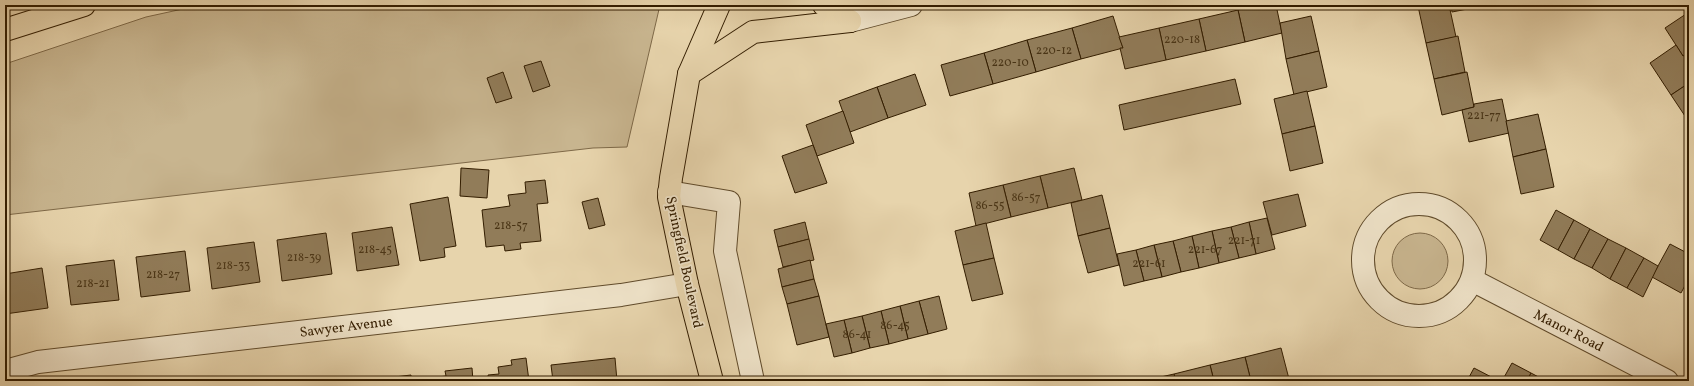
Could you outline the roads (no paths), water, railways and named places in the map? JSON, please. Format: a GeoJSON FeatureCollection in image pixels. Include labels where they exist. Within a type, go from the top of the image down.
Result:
{"type":"FeatureCollection","features":[{"type":"Feature","properties":{"kind":"main road"},"geometry":{"type":"LineString","coordinates":[[5,30],[84,5]]}},
{"type":"Feature","properties":{"kind":"main road","name":"Springfield Boulevard"},"geometry":{"type":"LineString","coordinates":[[712,381],[687,284],[669,192],[689,74],[719,5]]}},
{"type":"Feature","properties":{"kind":"main road"},"geometry":{"type":"LineString","coordinates":[[824,5],[850,21]]}},
{"type":"Feature","properties":{"kind":"main road"},"geometry":{"type":"LineString","coordinates":[[689,74],[753,32],[850,21]]}},
{"type":"Feature","properties":{"kind":"street"},"geometry":{"type":"LineString","coordinates":[[850,21],[912,5]]}},
{"type":"Feature","properties":{"kind":"street"},"geometry":{"type":"LineString","coordinates":[[669,192],[728,202],[726,251],[753,381]]}},
{"type":"Feature","properties":{"kind":"street"},"geometry":{"type":"LineString","coordinates":[[1423,203],[1444,208],[1460,221],[1471,239],[1476,259],[1472,280],[1461,298],[1444,311],[1424,316],[1403,314],[1385,305],[1370,290],[1362,270],[1362,249],[1370,230],[1384,214],[1402,205],[1423,203]]}},
{"type":"Feature","properties":{"kind":"street","name":"Manor Road"},"geometry":{"type":"LineString","coordinates":[[1472,280],[1667,381]]}},
{"type":"Feature","properties":{"kind":"street","name":"Sawyer Avenue"},"geometry":{"type":"LineString","coordinates":[[5,371],[38,362],[621,295],[687,284]]}}]}
